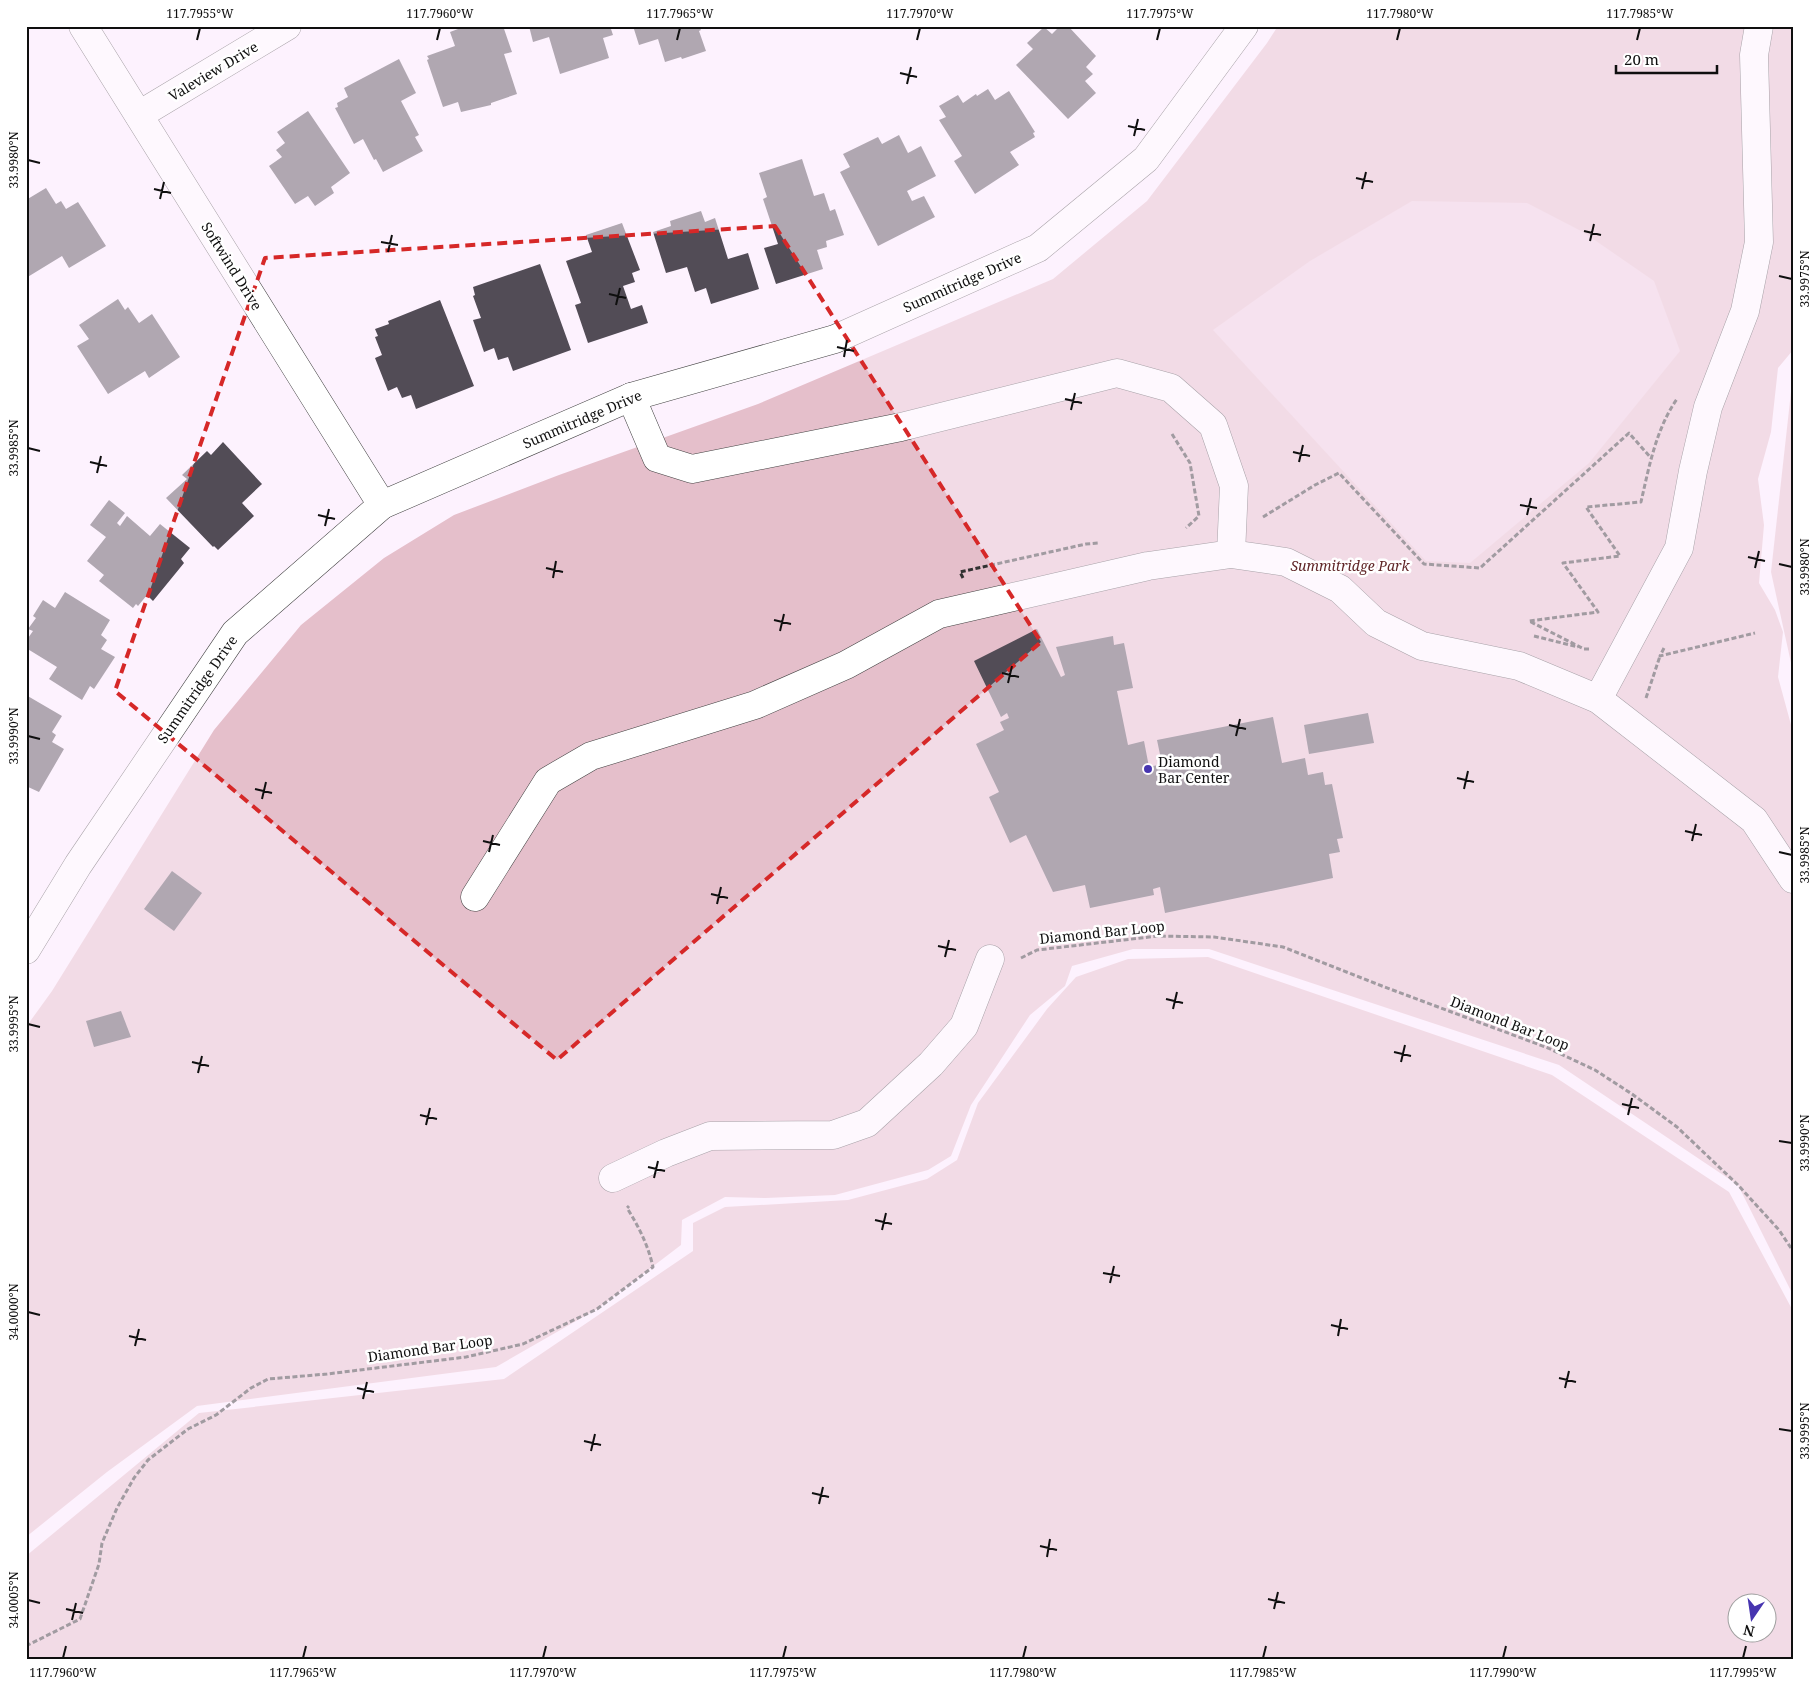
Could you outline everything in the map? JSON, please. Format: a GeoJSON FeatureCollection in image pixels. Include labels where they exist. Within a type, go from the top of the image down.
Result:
{"type":"FeatureCollection","features":[{"type":"Feature","properties":{"kind":"street","name":"Softwind Drive"},"geometry":{"type":"LineString","coordinates":[[83,26],[382,505]]}},
{"type":"Feature","properties":{"kind":"street","name":"Valeview Drive"},"geometry":{"type":"LineString","coordinates":[[139,115],[287,26]]}},
{"type":"Feature","properties":{"kind":"street","name":"Summitridge Drive"},"geometry":{"type":"LineString","coordinates":[[26,950],[78,865],[235,633],[382,505],[631,397],[835,339],[1038,248],[1146,159],[1244,26]]}},
{"type":"Feature","properties":{"kind":"street"},"geometry":{"type":"LineString","coordinates":[[1598,699],[1679,548],[1693,471],[1708,407],[1745,311],[1759,242],[1754,55],[1759,26]]}},
{"type":"Feature","properties":{"kind":"street"},"geometry":{"type":"LineString","coordinates":[[631,397],[657,458],[692,469],[901,427],[1117,373],[1171,388],[1213,425],[1234,486],[1231,554]]}},
{"type":"Feature","properties":{"kind":"street"},"geometry":{"type":"LineString","coordinates":[[475,897],[548,781],[591,756],[755,705],[846,665],[939,614],[1148,566],[1231,554],[1286,562],[1340,589],[1376,623],[1422,646],[1519,666],[1598,699],[1754,820],[1793,879]]}},
{"type":"Feature","properties":{"kind":"street"},"geometry":{"type":"LineString","coordinates":[[613,1178],[666,1153],[710,1136],[833,1135],[867,1123],[931,1064],[964,1026],[990,959]]}},
{"type":"Feature","properties":{"kind":"path"},"geometry":{"type":"LineString","coordinates":[[1611,674],[1584,649],[1529,621],[1598,612],[1563,563],[1620,556],[1586,507],[1641,502],[1650,458],[1671,407],[1680,393]]}},
{"type":"Feature","properties":{"kind":"path"},"geometry":{"type":"LineString","coordinates":[[1168,429],[1190,463],[1199,516],[1182,532]]}},
{"type":"Feature","properties":{"kind":"path"},"geometry":{"type":"LineString","coordinates":[[1259,519],[1314,485],[1339,473],[1424,564],[1480,568],[1629,433],[1650,458]]}},
{"type":"Feature","properties":{"kind":"path"},"geometry":{"type":"LineString","coordinates":[[974,606],[960,572],[1086,544],[1104,542]]}},
{"type":"Feature","properties":{"kind":"path"},"geometry":{"type":"LineString","coordinates":[[1532,636],[1584,649],[1592,649]]}},
{"type":"Feature","properties":{"kind":"path"},"geometry":{"type":"LineString","coordinates":[[1636,729],[1660,656]]}},
{"type":"Feature","properties":{"kind":"path","name":"Diamond Bar Loop"},"geometry":{"type":"LineString","coordinates":[[1020,958],[1037,950],[1158,936],[1214,938],[1283,948],[1548,1048],[1595,1070],[1677,1127],[1738,1185],[1778,1230],[1793,1251]]}},
{"type":"Feature","properties":{"kind":"path","name":"Diamond Bar Loop"},"geometry":{"type":"LineString","coordinates":[[26,1646],[80,1620],[99,1564],[102,1543],[117,1508],[134,1478],[148,1460],[188,1429],[216,1414],[251,1388],[268,1379],[327,1374],[466,1357],[523,1344],[597,1309],[653,1267],[640,1230],[628,1208],[634,1203]]}},
{"type":"Feature","properties":{"kind":"highlighted area"},"geometry":{"type":"Polygon","coordinates":[[[775,226],[1041,642],[557,1060],[115,691],[265,258],[775,226]]]}},
{"type":"Feature","properties":{"kind":"green space","name":"Summitridge Park"},"geometry":{"type":"Polygon","coordinates":[[[1278,26],[1793,26],[1793,350],[1778,368],[1771,432],[1758,479],[1764,525],[1759,583],[1775,610],[1783,632],[1778,677],[1793,732],[1793,1295],[1738,1185],[1559,1065],[1209,949],[1133,949],[1072,966],[1065,986],[1030,1015],[971,1105],[951,1156],[928,1170],[835,1195],[766,1198],[725,1197],[682,1220],[681,1245],[597,1309],[496,1367],[197,1406],[107,1472],[26,1537],[26,1027],[52,991],[214,730],[301,625],[384,558],[454,515],[559,475],[758,404],[1053,279],[1147,201],[1278,26]]]}},
{"type":"Feature","properties":{"kind":"green space"},"geometry":{"type":"Polygon","coordinates":[[[1793,374],[1793,672],[1771,572],[1793,374]]]}},
{"type":"Feature","properties":{"kind":"green space"},"geometry":{"type":"Polygon","coordinates":[[[1208,957],[1552,1075],[1729,1192],[1793,1311],[1793,1660],[26,1660],[26,1556],[199,1413],[504,1379],[693,1251],[693,1223],[725,1207],[848,1200],[927,1179],[957,1160],[978,1103],[1047,1009],[1076,977],[1128,959],[1208,957]]]}},
{"type":"Feature","properties":{"kind":"shaded area"},"geometry":{"type":"Polygon","coordinates":[[[1412,201],[1527,203],[1583,232],[1654,281],[1680,351],[1589,463],[1470,563],[1426,561],[1213,330],[1310,261],[1412,201]]]}},
{"type":"Feature","properties":{"kind":"building"},"geometry":{"type":"Polygon","coordinates":[[[466,26],[503,26],[512,52],[504,54],[517,94],[491,103],[491,105],[461,112],[458,102],[443,107],[427,56],[455,46],[450,32],[466,26]]]}},
{"type":"Feature","properties":{"kind":"building"},"geometry":{"type":"Polygon","coordinates":[[[529,26],[610,26],[613,35],[603,38],[609,58],[560,74],[549,37],[533,42],[529,26]]]}},
{"type":"Feature","properties":{"kind":"building"},"geometry":{"type":"Polygon","coordinates":[[[633,26],[699,26],[706,51],[682,59],[681,57],[665,62],[658,39],[639,45],[633,26]]]}},
{"type":"Feature","properties":{"kind":"building"},"geometry":{"type":"Polygon","coordinates":[[[1060,26],[1068,26],[1096,56],[1086,67],[1093,74],[1085,81],[1096,93],[1068,119],[1016,65],[1033,49],[1027,43],[1044,27],[1052,34],[1060,26]]]}},
{"type":"Feature","properties":{"kind":"building"},"geometry":{"type":"Polygon","coordinates":[[[399,59],[416,93],[401,101],[419,135],[415,137],[423,151],[383,172],[363,139],[354,144],[335,108],[338,107],[337,103],[348,97],[344,88],[399,59]]]}},
{"type":"Feature","properties":{"kind":"building"},"geometry":{"type":"Polygon","coordinates":[[[988,89],[995,100],[1009,91],[1035,132],[1033,133],[1035,137],[1010,152],[1019,165],[975,194],[954,161],[962,156],[939,120],[946,117],[939,106],[958,95],[963,103],[976,94],[977,96],[988,89]]]}},
{"type":"Feature","properties":{"kind":"building"},"geometry":{"type":"Polygon","coordinates":[[[308,111],[350,173],[331,187],[334,193],[315,206],[308,196],[295,204],[269,166],[282,157],[276,150],[285,143],[277,132],[308,111]]]}},
{"type":"Feature","properties":{"kind":"building"},"geometry":{"type":"Polygon","coordinates":[[[899,135],[908,153],[921,146],[936,176],[907,191],[912,201],[924,196],[935,217],[878,246],[840,172],[850,167],[843,154],[878,137],[882,144],[899,135]]]}},
{"type":"Feature","properties":{"kind":"building"},"geometry":{"type":"Polygon","coordinates":[[[802,159],[814,196],[824,193],[830,211],[835,209],[844,235],[826,241],[827,247],[817,250],[823,269],[776,284],[764,248],[778,244],[763,199],[767,197],[759,173],[802,159]]]}},
{"type":"Feature","properties":{"kind":"building"},"geometry":{"type":"Polygon","coordinates":[[[46,188],[56,204],[61,201],[66,209],[78,202],[106,246],[69,268],[62,256],[26,278],[26,200],[46,188]]]}},
{"type":"Feature","properties":{"kind":"building"},"geometry":{"type":"Polygon","coordinates":[[[701,211],[705,222],[715,218],[728,259],[748,253],[759,289],[711,304],[706,288],[695,292],[687,267],[666,273],[653,232],[671,226],[670,221],[701,211]]]}},
{"type":"Feature","properties":{"kind":"building"},"geometry":{"type":"Polygon","coordinates":[[[622,223],[640,270],[632,273],[635,282],[623,286],[631,309],[642,305],[648,323],[588,343],[575,305],[581,303],[566,261],[592,252],[586,235],[622,223]]]}},
{"type":"Feature","properties":{"kind":"building"},"geometry":{"type":"Polygon","coordinates":[[[540,264],[571,350],[513,371],[508,357],[498,360],[494,348],[484,352],[473,320],[481,318],[473,296],[475,295],[473,287],[540,264]]]}},
{"type":"Feature","properties":{"kind":"building"},"geometry":{"type":"Polygon","coordinates":[[[118,299],[125,310],[128,307],[139,323],[152,314],[180,357],[149,378],[145,371],[108,394],[77,346],[89,339],[79,325],[118,299]]]}},
{"type":"Feature","properties":{"kind":"building"},"geometry":{"type":"Polygon","coordinates":[[[440,300],[474,386],[416,409],[411,395],[402,398],[397,387],[388,391],[375,358],[382,355],[375,337],[378,336],[375,329],[389,324],[388,321],[440,300]]]}},
{"type":"Feature","properties":{"kind":"building"},"geometry":{"type":"Polygon","coordinates":[[[223,442],[262,484],[242,503],[254,516],[218,550],[166,498],[187,479],[182,475],[207,451],[211,455],[223,442]]]}},
{"type":"Feature","properties":{"kind":"building"},"geometry":{"type":"Polygon","coordinates":[[[109,500],[125,513],[117,523],[120,526],[127,516],[150,536],[160,524],[190,548],[181,559],[184,563],[153,601],[147,595],[138,606],[136,604],[133,608],[99,581],[104,575],[87,561],[106,537],[90,525],[109,500]]]}},
{"type":"Feature","properties":{"kind":"building"},"geometry":{"type":"Polygon","coordinates":[[[65,592],[110,620],[101,635],[107,640],[101,649],[115,657],[94,689],[90,686],[82,700],[49,679],[57,667],[26,648],[26,641],[33,631],[28,629],[36,618],[33,616],[43,600],[55,608],[65,592]]]}},
{"type":"Feature","properties":{"kind":"building","name":"Diamond Bar Center"},"geometry":{"type":"Polygon","coordinates":[[[1037,629],[1061,677],[1065,675],[1056,647],[1113,636],[1114,645],[1124,643],[1133,688],[1117,691],[1128,745],[1144,741],[1149,767],[1162,764],[1157,740],[1273,717],[1282,763],[1305,758],[1308,775],[1323,772],[1325,785],[1332,784],[1343,838],[1337,839],[1340,852],[1329,854],[1333,878],[1165,913],[1160,887],[1153,889],[1154,895],[1090,908],[1085,885],[1053,892],[1026,835],[1010,843],[989,797],[999,792],[976,744],[1004,730],[1000,722],[1009,718],[1007,713],[1001,717],[974,661],[1037,629]]]}},
{"type":"Feature","properties":{"kind":"building"},"geometry":{"type":"Polygon","coordinates":[[[26,695],[62,716],[52,732],[56,735],[52,742],[64,749],[39,792],[26,786],[26,695]]]}},
{"type":"Feature","properties":{"kind":"building"},"geometry":{"type":"Polygon","coordinates":[[[1368,713],[1374,743],[1309,754],[1304,725],[1368,713]]]}},
{"type":"Feature","properties":{"kind":"building"},"geometry":{"type":"Polygon","coordinates":[[[172,871],[202,893],[174,931],[144,909],[172,871]]]}},
{"type":"Feature","properties":{"kind":"building"},"geometry":{"type":"Polygon","coordinates":[[[121,1011],[131,1037],[94,1047],[86,1021],[121,1011]]]}},
{"type":"Feature","properties":{"kind":"place","name":"Diamond Bar Center"},"geometry":{"type":"Point","coordinates":[1148,769]}}]}
